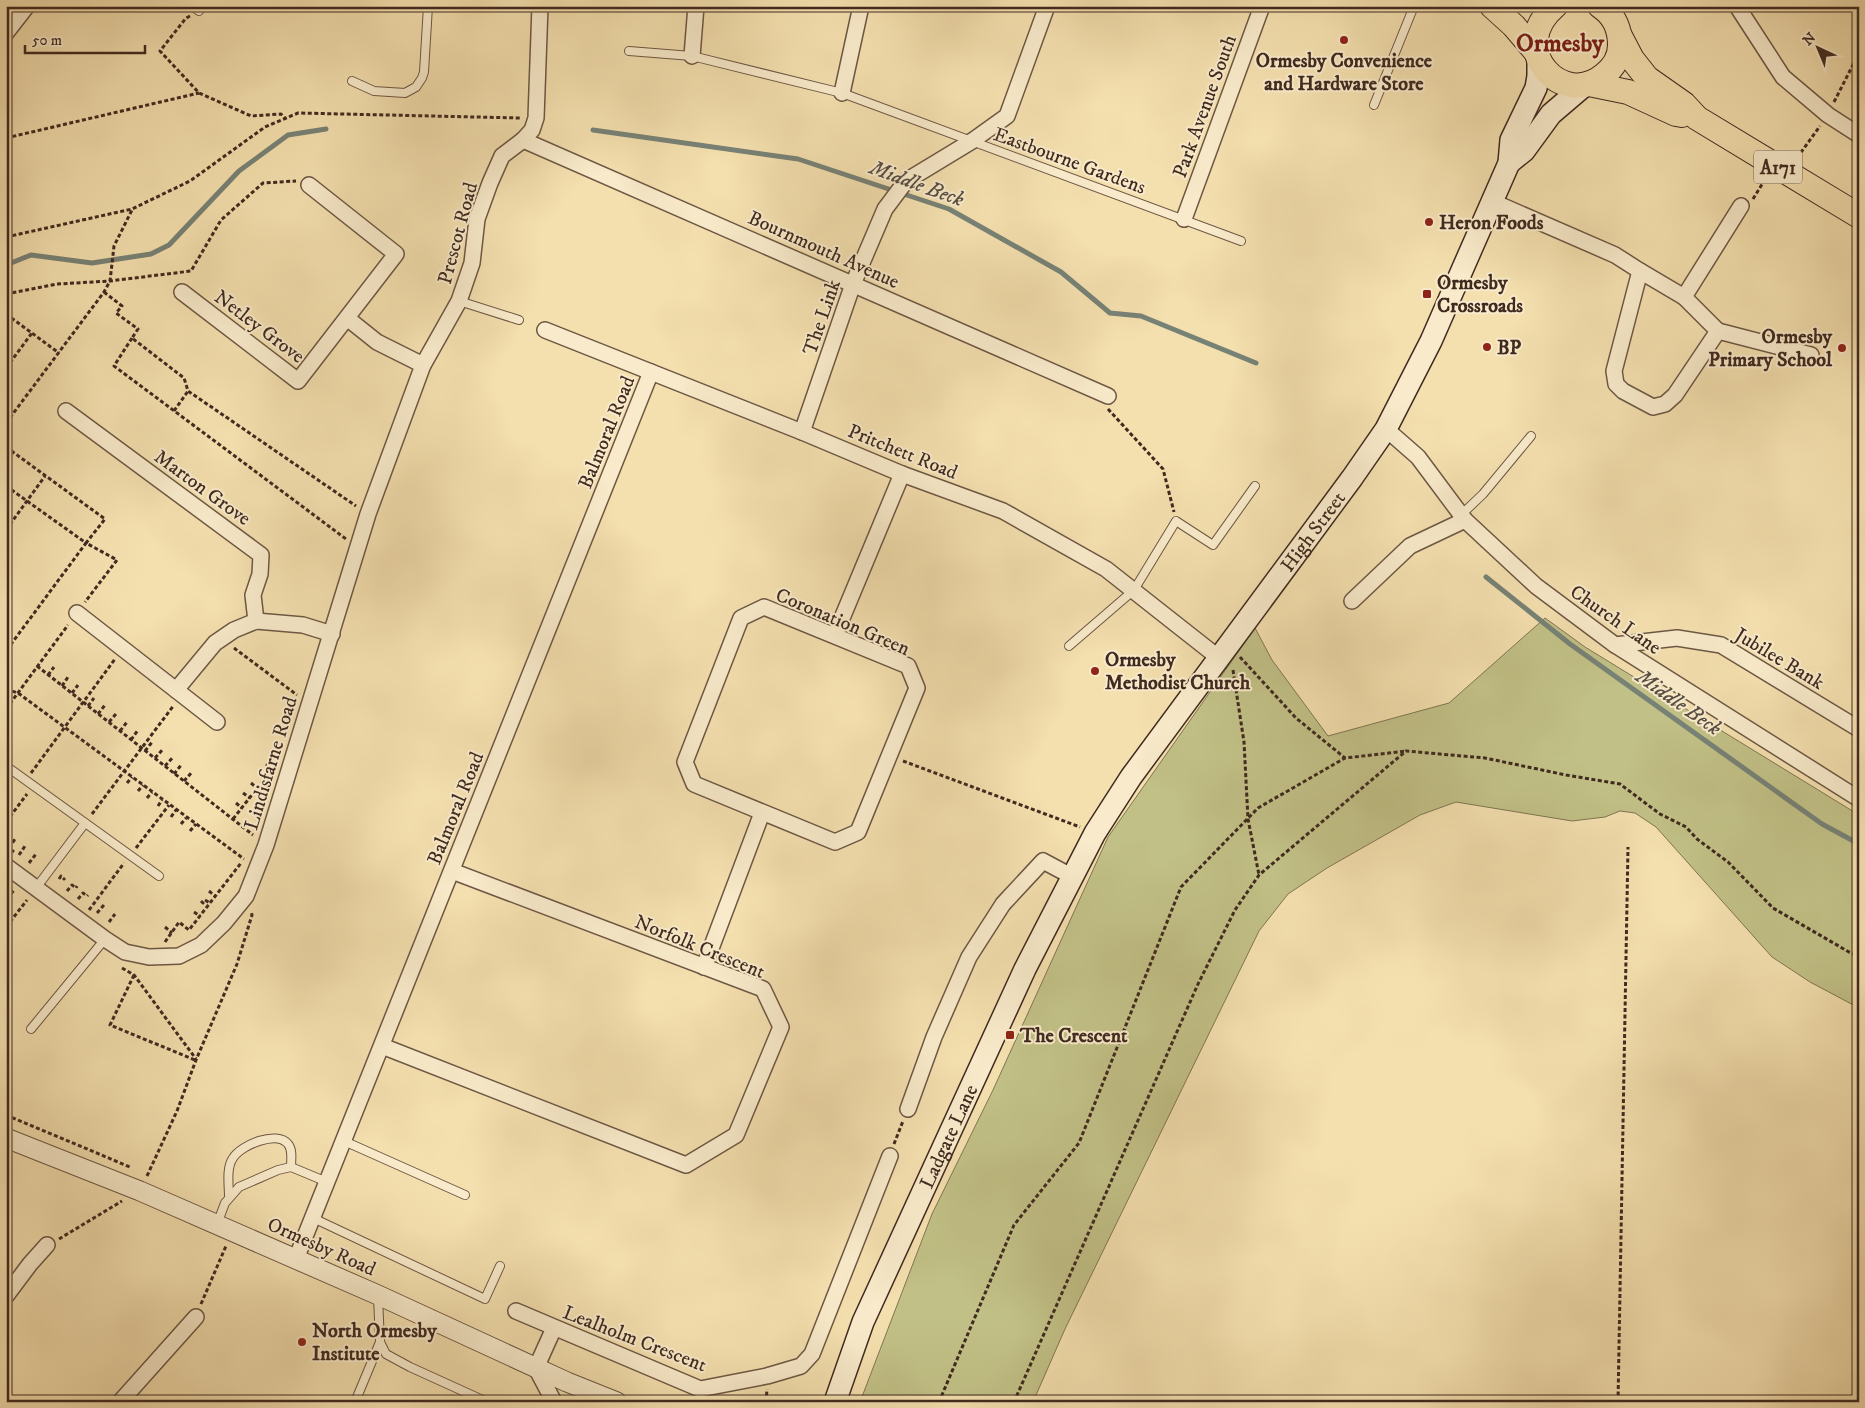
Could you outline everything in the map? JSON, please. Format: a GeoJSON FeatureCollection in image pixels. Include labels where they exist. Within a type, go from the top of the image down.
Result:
{"type":"FeatureCollection","features":[{"type":"Feature","properties":{"kind":"main road","name":"A171"},"geometry":{"type":"LineString","coordinates":[[1492,6],[1514,26],[1537,56],[1545,71],[1557,80],[1570,85],[1587,84],[1628,92],[1676,114],[1696,118]]}},
{"type":"Feature","properties":{"kind":"main road"},"geometry":{"type":"LineString","coordinates":[[1537,56],[1535,39],[1538,26],[1545,14],[1555,6]]}},
{"type":"Feature","properties":{"kind":"main road","name":"A171"},"geometry":{"type":"LineString","coordinates":[[1600,6],[1615,21],[1628,54],[1647,78],[1684,104],[1696,118],[1859,216]]}},
{"type":"Feature","properties":{"kind":"main road"},"geometry":{"type":"LineString","coordinates":[[1587,84],[1600,79],[1613,66],[1620,49],[1619,6]]}},
{"type":"Feature","properties":{"kind":"main road","name":"High Street"},"geometry":{"type":"LineString","coordinates":[[1073,877],[1094,833],[1131,777],[1352,478],[1386,429],[1431,341],[1509,163],[1511,140],[1536,88],[1538,76],[1537,56]]}},
{"type":"Feature","properties":{"kind":"main road","name":"High Street"},"geometry":{"type":"LineString","coordinates":[[1509,163],[1524,151],[1551,114],[1587,84]]}},
{"type":"Feature","properties":{"kind":"main road","name":"Ladgate Lane"},"geometry":{"type":"LineString","coordinates":[[835,1402],[867,1313],[1025,969],[1073,877]]}},
{"type":"Feature","properties":{"kind":"street"},"geometry":{"type":"LineString","coordinates":[[536,118],[540,6]]}},
{"type":"Feature","properties":{"kind":"street"},"geometry":{"type":"LineString","coordinates":[[692,56],[696,6]]}},
{"type":"Feature","properties":{"kind":"street"},"geometry":{"type":"LineString","coordinates":[[842,93],[861,6]]}},
{"type":"Feature","properties":{"kind":"street","name":"The Link"},"geometry":{"type":"LineString","coordinates":[[802,432],[853,284],[885,209],[906,181],[972,141],[1008,116],[1047,6]]}},
{"type":"Feature","properties":{"kind":"street","name":"Park Avenue South"},"geometry":{"type":"LineString","coordinates":[[1184,219],[1262,6]]}},
{"type":"Feature","properties":{"kind":"street"},"geometry":{"type":"LineString","coordinates":[[1737,6],[1783,77],[1828,115],[1859,135]]}},
{"type":"Feature","properties":{"kind":"street"},"geometry":{"type":"LineString","coordinates":[[6,33],[20,9]]}},
{"type":"Feature","properties":{"kind":"street","name":"Prescot Road"},"geometry":{"type":"LineString","coordinates":[[423,365],[459,301],[472,263],[477,219],[502,156],[523,140],[532,130],[536,118]]}},
{"type":"Feature","properties":{"kind":"street","name":"Bournmouth Avenue"},"geometry":{"type":"LineString","coordinates":[[523,140],[1108,396]]}},
{"type":"Feature","properties":{"kind":"street","name":"Netley Grove"},"geometry":{"type":"LineString","coordinates":[[182,292],[298,381],[396,254],[309,185]]}},
{"type":"Feature","properties":{"kind":"street"},"geometry":{"type":"LineString","coordinates":[[1491,201],[1616,255],[1684,296],[1718,331],[1811,355]]}},
{"type":"Feature","properties":{"kind":"street"},"geometry":{"type":"LineString","coordinates":[[1684,296],[1741,206]]}},
{"type":"Feature","properties":{"kind":"street"},"geometry":{"type":"LineString","coordinates":[[1640,271],[1614,371],[1616,384],[1623,391],[1653,407],[1666,404],[1675,395],[1718,331]]}},
{"type":"Feature","properties":{"kind":"street"},"geometry":{"type":"LineString","coordinates":[[347,318],[377,342],[423,365]]}},
{"type":"Feature","properties":{"kind":"street","name":"Pritchett Road"},"geometry":{"type":"LineString","coordinates":[[545,330],[802,432],[902,474],[1003,511],[1106,569],[1224,651]]}},
{"type":"Feature","properties":{"kind":"street","name":"Lindisfarne Road"},"geometry":{"type":"LineString","coordinates":[[6,866],[31,894],[125,952],[149,957],[179,956],[201,945],[224,923],[246,896],[262,842],[332,634],[368,514],[423,365]]}},
{"type":"Feature","properties":{"kind":"street","name":"Balmoral Road"},"geometry":{"type":"LineString","coordinates":[[296,1259],[651,372]]}},
{"type":"Feature","properties":{"kind":"street","name":"Marton Grove"},"geometry":{"type":"LineString","coordinates":[[66,411],[261,555],[260,574],[253,595],[256,621]]}},
{"type":"Feature","properties":{"kind":"street","name":"Church Lane"},"geometry":{"type":"LineString","coordinates":[[1386,429],[1418,456],[1464,517],[1536,586],[1615,645],[1859,799]]}},
{"type":"Feature","properties":{"kind":"street"},"geometry":{"type":"LineString","coordinates":[[835,635],[902,474]]}},
{"type":"Feature","properties":{"kind":"street"},"geometry":{"type":"LineString","coordinates":[[1352,602],[1410,546],[1464,517]]}},
{"type":"Feature","properties":{"kind":"street","name":"Coronation Green"},"geometry":{"type":"LineString","coordinates":[[764,607],[908,666],[917,688],[890,756],[858,832],[835,842],[694,784],[685,762],[741,618],[764,607]]}},
{"type":"Feature","properties":{"kind":"street"},"geometry":{"type":"LineString","coordinates":[[77,613],[216,722]]}},
{"type":"Feature","properties":{"kind":"street"},"geometry":{"type":"LineString","coordinates":[[179,692],[215,643],[234,630],[256,621],[303,625],[332,634]]}},
{"type":"Feature","properties":{"kind":"street","name":"Jubilee Bank"},"geometry":{"type":"LineString","coordinates":[[1615,645],[1677,638],[1721,646],[1859,729]]}},
{"type":"Feature","properties":{"kind":"street"},"geometry":{"type":"LineString","coordinates":[[704,967],[762,812]]}},
{"type":"Feature","properties":{"kind":"street"},"geometry":{"type":"LineString","coordinates":[[908,1109],[934,1037],[969,957],[1002,904],[1043,862],[1073,877]]}},
{"type":"Feature","properties":{"kind":"street","name":"Norfolk Crescent"},"geometry":{"type":"LineString","coordinates":[[382,1046],[686,1165],[736,1135],[781,1027],[763,989],[452,872]]}},
{"type":"Feature","properties":{"kind":"street","name":"Ormesby Road"},"geometry":{"type":"LineString","coordinates":[[6,1138],[144,1182],[225,1228],[378,1295],[536,1368],[617,1402]]}},
{"type":"Feature","properties":{"kind":"street","name":"Lealholm Crescent"},"geometry":{"type":"LineString","coordinates":[[516,1311],[700,1389],[767,1376],[801,1366],[812,1354],[890,1156]]}},
{"type":"Feature","properties":{"kind":"street"},"geometry":{"type":"LineString","coordinates":[[6,1296],[30,1264],[48,1246]]}},
{"type":"Feature","properties":{"kind":"street"},"geometry":{"type":"LineString","coordinates":[[120,1402],[196,1317]]}},
{"type":"Feature","properties":{"kind":"street"},"geometry":{"type":"LineString","coordinates":[[554,1328],[536,1368],[554,1402]]}},
{"type":"Feature","properties":{"kind":"lane"},"geometry":{"type":"LineString","coordinates":[[192,6],[201,9]]}},
{"type":"Feature","properties":{"kind":"lane"},"geometry":{"type":"LineString","coordinates":[[352,81],[374,91],[405,93],[413,90],[424,72],[428,6]]}},
{"type":"Feature","properties":{"kind":"lane"},"geometry":{"type":"LineString","coordinates":[[1374,105],[1414,6]]}},
{"type":"Feature","properties":{"kind":"lane"},"geometry":{"type":"LineString","coordinates":[[629,51],[692,56],[842,93]]}},
{"type":"Feature","properties":{"kind":"lane","name":"Eastbourne Gardens"},"geometry":{"type":"LineString","coordinates":[[842,93],[1241,241]]}},
{"type":"Feature","properties":{"kind":"lane"},"geometry":{"type":"LineString","coordinates":[[459,301],[519,320]]}},
{"type":"Feature","properties":{"kind":"lane"},"geometry":{"type":"LineString","coordinates":[[1464,517],[1531,436]]}},
{"type":"Feature","properties":{"kind":"lane"},"geometry":{"type":"LineString","coordinates":[[1070,646],[1134,590],[1176,521],[1213,545],[1254,486]]}},
{"type":"Feature","properties":{"kind":"lane"},"geometry":{"type":"LineString","coordinates":[[6,766],[159,876]]}},
{"type":"Feature","properties":{"kind":"lane"},"geometry":{"type":"LineString","coordinates":[[31,894],[85,823]]}},
{"type":"Feature","properties":{"kind":"lane"},"geometry":{"type":"LineString","coordinates":[[31,1030],[105,939]]}},
{"type":"Feature","properties":{"kind":"lane"},"geometry":{"type":"LineString","coordinates":[[225,1228],[229,1197],[230,1165],[232,1158],[238,1151],[269,1138],[278,1137],[288,1143],[291,1149],[290,1167]]}},
{"type":"Feature","properties":{"kind":"lane"},"geometry":{"type":"LineString","coordinates":[[344,1140],[465,1195]]}},
{"type":"Feature","properties":{"kind":"lane"},"geometry":{"type":"LineString","coordinates":[[229,1197],[239,1187],[290,1167],[328,1182]]}},
{"type":"Feature","properties":{"kind":"lane"},"geometry":{"type":"LineString","coordinates":[[313,1218],[485,1299],[500,1266]]}},
{"type":"Feature","properties":{"kind":"lane"},"geometry":{"type":"LineString","coordinates":[[378,1295],[380,1342],[386,1354],[487,1402]]}},
{"type":"Feature","properties":{"kind":"lane"},"geometry":{"type":"LineString","coordinates":[[355,1402],[380,1342]]}},
{"type":"Feature","properties":{"kind":"path"},"geometry":{"type":"LineString","coordinates":[[201,9],[186,18],[160,51],[199,93],[251,116],[281,114],[286,118]]}},
{"type":"Feature","properties":{"kind":"path"},"geometry":{"type":"LineString","coordinates":[[6,138],[199,93]]}},
{"type":"Feature","properties":{"kind":"path"},"geometry":{"type":"LineString","coordinates":[[6,237],[132,209],[190,181],[265,128],[298,114],[536,118]]}},
{"type":"Feature","properties":{"kind":"path"},"geometry":{"type":"LineString","coordinates":[[1741,206],[1747,209],[1775,165]]}},
{"type":"Feature","properties":{"kind":"path"},"geometry":{"type":"LineString","coordinates":[[6,294],[56,284],[110,281],[191,271],[221,220],[263,183],[293,180],[309,185]]}},
{"type":"Feature","properties":{"kind":"path"},"geometry":{"type":"LineString","coordinates":[[6,423],[104,292],[110,281],[114,246],[132,209]]}},
{"type":"Feature","properties":{"kind":"path"},"geometry":{"type":"LineString","coordinates":[[104,292],[122,306],[116,313],[138,329],[114,366],[358,548]]}},
{"type":"Feature","properties":{"kind":"path"},"geometry":{"type":"LineString","coordinates":[[6,314],[59,353]]}},
{"type":"Feature","properties":{"kind":"path"},"geometry":{"type":"LineString","coordinates":[[6,368],[32,334]]}},
{"type":"Feature","properties":{"kind":"path"},"geometry":{"type":"LineString","coordinates":[[132,338],[184,378],[188,391],[368,514]]}},
{"type":"Feature","properties":{"kind":"path"},"geometry":{"type":"LineString","coordinates":[[174,411],[188,391]]}},
{"type":"Feature","properties":{"kind":"path"},"geometry":{"type":"LineString","coordinates":[[1108,396],[1108,411],[1163,469],[1176,521]]}},
{"type":"Feature","properties":{"kind":"path"},"geometry":{"type":"LineString","coordinates":[[6,447],[105,519],[6,651]]}},
{"type":"Feature","properties":{"kind":"path"},"geometry":{"type":"LineString","coordinates":[[6,530],[46,476]]}},
{"type":"Feature","properties":{"kind":"path"},"geometry":{"type":"LineString","coordinates":[[6,486],[86,543],[117,560],[6,709]]}},
{"type":"Feature","properties":{"kind":"path"},"geometry":{"type":"LineString","coordinates":[[226,635],[230,645],[298,696]]}},
{"type":"Feature","properties":{"kind":"path"},"geometry":{"type":"LineString","coordinates":[[26,780],[123,648]]}},
{"type":"Feature","properties":{"kind":"path"},"geometry":{"type":"LineString","coordinates":[[1224,651],[1296,718],[1345,758]]}},
{"type":"Feature","properties":{"kind":"path"},"geometry":{"type":"LineString","coordinates":[[1224,651],[1244,742],[1248,819],[1259,875]]}},
{"type":"Feature","properties":{"kind":"path"},"geometry":{"type":"LineString","coordinates":[[37,666],[262,842],[244,860],[189,930],[179,922],[161,946],[168,945]]}},
{"type":"Feature","properties":{"kind":"path"},"geometry":{"type":"LineString","coordinates":[[48,675],[54,667]]}},
{"type":"Feature","properties":{"kind":"path"},"geometry":{"type":"LineString","coordinates":[[62,686],[68,677]]}},
{"type":"Feature","properties":{"kind":"path"},"geometry":{"type":"LineString","coordinates":[[72,694],[78,685]]}},
{"type":"Feature","properties":{"kind":"path"},"geometry":{"type":"LineString","coordinates":[[6,689],[18,693],[186,818],[250,863]]}},
{"type":"Feature","properties":{"kind":"path"},"geometry":{"type":"LineString","coordinates":[[85,823],[125,772],[179,692]]}},
{"type":"Feature","properties":{"kind":"path"},"geometry":{"type":"LineString","coordinates":[[88,706],[94,698]]}},
{"type":"Feature","properties":{"kind":"path"},"geometry":{"type":"LineString","coordinates":[[26,707],[30,702]]}},
{"type":"Feature","properties":{"kind":"path"},"geometry":{"type":"LineString","coordinates":[[98,714],[104,706]]}},
{"type":"Feature","properties":{"kind":"path"},"geometry":{"type":"LineString","coordinates":[[38,716],[42,711]]}},
{"type":"Feature","properties":{"kind":"path"},"geometry":{"type":"LineString","coordinates":[[109,722],[116,714]]}},
{"type":"Feature","properties":{"kind":"path"},"geometry":{"type":"LineString","coordinates":[[50,725],[54,720]]}},
{"type":"Feature","properties":{"kind":"path"},"geometry":{"type":"LineString","coordinates":[[120,731],[127,722]]}},
{"type":"Feature","properties":{"kind":"path"},"geometry":{"type":"LineString","coordinates":[[131,740],[138,730]]}},
{"type":"Feature","properties":{"kind":"path"},"geometry":{"type":"LineString","coordinates":[[68,738],[72,733]]}},
{"type":"Feature","properties":{"kind":"path"},"geometry":{"type":"LineString","coordinates":[[80,746],[83,741]]}},
{"type":"Feature","properties":{"kind":"path"},"geometry":{"type":"LineString","coordinates":[[145,751],[153,741]]}},
{"type":"Feature","properties":{"kind":"path"},"geometry":{"type":"LineString","coordinates":[[155,758],[163,749]]}},
{"type":"Feature","properties":{"kind":"path"},"geometry":{"type":"LineString","coordinates":[[91,755],[95,750]]}},
{"type":"Feature","properties":{"kind":"path"},"geometry":{"type":"LineString","coordinates":[[1014,1402],[1198,984],[1236,910],[1259,875],[1406,751]]}},
{"type":"Feature","properties":{"kind":"path"},"geometry":{"type":"LineString","coordinates":[[939,1402],[1014,1225],[1079,1143],[1181,887],[1258,808],[1345,758],[1406,751],[1485,758],[1620,784],[1660,814],[1686,827],[1697,839],[1728,862],[1773,908],[1859,956]]}},
{"type":"Feature","properties":{"kind":"path"},"geometry":{"type":"LineString","coordinates":[[165,766],[172,756]]}},
{"type":"Feature","properties":{"kind":"path"},"geometry":{"type":"LineString","coordinates":[[890,756],[1094,833]]}},
{"type":"Feature","properties":{"kind":"path"},"geometry":{"type":"LineString","coordinates":[[102,763],[106,758]]}},
{"type":"Feature","properties":{"kind":"path"},"geometry":{"type":"LineString","coordinates":[[233,820],[278,761]]}},
{"type":"Feature","properties":{"kind":"path"},"geometry":{"type":"LineString","coordinates":[[174,774],[182,764]]}},
{"type":"Feature","properties":{"kind":"path"},"geometry":{"type":"LineString","coordinates":[[266,764],[272,769]]}},
{"type":"Feature","properties":{"kind":"path"},"geometry":{"type":"LineString","coordinates":[[114,772],[118,767]]}},
{"type":"Feature","properties":{"kind":"path"},"geometry":{"type":"LineString","coordinates":[[184,781],[192,772]]}},
{"type":"Feature","properties":{"kind":"path"},"geometry":{"type":"LineString","coordinates":[[259,773],[265,778]]}},
{"type":"Feature","properties":{"kind":"path"},"geometry":{"type":"LineString","coordinates":[[127,783],[132,777]]}},
{"type":"Feature","properties":{"kind":"path"},"geometry":{"type":"LineString","coordinates":[[251,783],[257,788]]}},
{"type":"Feature","properties":{"kind":"path"},"geometry":{"type":"LineString","coordinates":[[6,822],[33,785]]}},
{"type":"Feature","properties":{"kind":"path"},"geometry":{"type":"LineString","coordinates":[[138,791],[143,785]]}},
{"type":"Feature","properties":{"kind":"path"},"geometry":{"type":"LineString","coordinates":[[147,798],[152,792]]}},
{"type":"Feature","properties":{"kind":"path"},"geometry":{"type":"LineString","coordinates":[[244,793],[250,798]]}},
{"type":"Feature","properties":{"kind":"path"},"geometry":{"type":"LineString","coordinates":[[158,806],[162,800]]}},
{"type":"Feature","properties":{"kind":"path"},"geometry":{"type":"LineString","coordinates":[[236,803],[242,808]]}},
{"type":"Feature","properties":{"kind":"path"},"geometry":{"type":"LineString","coordinates":[[170,817],[176,810]]}},
{"type":"Feature","properties":{"kind":"path"},"geometry":{"type":"LineString","coordinates":[[181,824],[186,818]]}},
{"type":"Feature","properties":{"kind":"path"},"geometry":{"type":"LineString","coordinates":[[190,831],[196,824]]}},
{"type":"Feature","properties":{"kind":"path"},"geometry":{"type":"LineString","coordinates":[[15,839],[8,847],[116,927]]}},
{"type":"Feature","properties":{"kind":"path"},"geometry":{"type":"LineString","coordinates":[[19,855],[25,846]]}},
{"type":"Feature","properties":{"kind":"path"},"geometry":{"type":"LineString","coordinates":[[1618,1402],[1628,847]]}},
{"type":"Feature","properties":{"kind":"path"},"geometry":{"type":"LineString","coordinates":[[29,862],[36,854]]}},
{"type":"Feature","properties":{"kind":"path"},"geometry":{"type":"LineString","coordinates":[[56,883],[61,876],[65,878]]}},
{"type":"Feature","properties":{"kind":"path"},"geometry":{"type":"LineString","coordinates":[[6,884],[14,890],[31,894]]}},
{"type":"Feature","properties":{"kind":"path"},"geometry":{"type":"LineString","coordinates":[[67,891],[72,885],[76,888],[77,886]]}},
{"type":"Feature","properties":{"kind":"path"},"geometry":{"type":"LineString","coordinates":[[7,899],[14,890]]}},
{"type":"Feature","properties":{"kind":"path"},"geometry":{"type":"LineString","coordinates":[[209,892],[215,896]]}},
{"type":"Feature","properties":{"kind":"path"},"geometry":{"type":"LineString","coordinates":[[78,899],[82,893],[88,895]]}},
{"type":"Feature","properties":{"kind":"path"},"geometry":{"type":"LineString","coordinates":[[31,894],[34,905]]}},
{"type":"Feature","properties":{"kind":"path"},"geometry":{"type":"LineString","coordinates":[[6,927],[31,894]]}},
{"type":"Feature","properties":{"kind":"path"},"geometry":{"type":"LineString","coordinates":[[48,1246],[144,1182],[177,1111],[196,1060],[237,964],[252,915],[246,896]]}},
{"type":"Feature","properties":{"kind":"path"},"geometry":{"type":"LineString","coordinates":[[201,901],[205,900],[210,904]]}},
{"type":"Feature","properties":{"kind":"path"},"geometry":{"type":"LineString","coordinates":[[98,913],[104,905]]}},
{"type":"Feature","properties":{"kind":"path"},"geometry":{"type":"LineString","coordinates":[[194,912],[200,916]]}},
{"type":"Feature","properties":{"kind":"path"},"geometry":{"type":"LineString","coordinates":[[109,922],[115,914]]}},
{"type":"Feature","properties":{"kind":"path"},"geometry":{"type":"LineString","coordinates":[[184,926],[188,922]]}},
{"type":"Feature","properties":{"kind":"path"},"geometry":{"type":"LineString","coordinates":[[165,927],[172,933]]}},
{"type":"Feature","properties":{"kind":"path"},"geometry":{"type":"LineString","coordinates":[[120,967],[134,975],[196,1060]]}},
{"type":"Feature","properties":{"kind":"path"},"geometry":{"type":"LineString","coordinates":[[134,975],[110,1025],[196,1060]]}},
{"type":"Feature","properties":{"kind":"path"},"geometry":{"type":"LineString","coordinates":[[890,1156],[908,1109]]}},
{"type":"Feature","properties":{"kind":"path"},"geometry":{"type":"LineString","coordinates":[[6,1114],[144,1182]]}},
{"type":"Feature","properties":{"kind":"path"},"geometry":{"type":"LineString","coordinates":[[196,1317],[225,1228]]}},
{"type":"Feature","properties":{"kind":"shaded area"},"geometry":{"type":"Polygon","coordinates":[[[1545,618],[1585,647],[1859,815],[1859,1008],[1810,982],[1772,957],[1656,827],[1635,813],[1620,811],[1605,817],[1572,821],[1456,802],[1420,815],[1327,868],[1288,894],[1259,931],[1065,1329],[1033,1402],[860,1402],[932,1214],[993,1090],[1108,837],[1255,628],[1272,660],[1328,736],[1449,703],[1545,618]]]}},
{"type":"Feature","properties":{"kind":"waterway"},"geometry":{"type":"LineString","coordinates":[[6,265],[31,255],[92,263],[151,254],[169,245],[239,171],[288,135],[326,129]]}},
{"type":"Feature","properties":{"kind":"waterway","name":"Middle Beck"},"geometry":{"type":"LineString","coordinates":[[593,130],[798,159],[949,209],[1061,272],[1110,313],[1141,316],[1256,363]]}},
{"type":"Feature","properties":{"kind":"waterway","name":"Middle Beck"},"geometry":{"type":"LineString","coordinates":[[1486,577],[1570,644],[1822,824],[1859,844]]}},
{"type":"Feature","properties":{"kind":"place","name":"Ormesby Convenience and Hardware Store"},"geometry":{"type":"Point","coordinates":[1344,40]}},
{"type":"Feature","properties":{"kind":"place","name":"Heron Foods"},"geometry":{"type":"Point","coordinates":[1429,222]}},
{"type":"Feature","properties":{"kind":"place","name":"Ormesby Crossroads"},"geometry":{"type":"Point","coordinates":[1427,294]}},
{"type":"Feature","properties":{"kind":"place","name":"BP"},"geometry":{"type":"Point","coordinates":[1487,347]}},
{"type":"Feature","properties":{"kind":"place","name":"Ormesby Primary School"},"geometry":{"type":"Point","coordinates":[1842,348]}},
{"type":"Feature","properties":{"kind":"place","name":"Ormesby Methodist Church"},"geometry":{"type":"Point","coordinates":[1095,671]}},
{"type":"Feature","properties":{"kind":"place","name":"The Crescent"},"geometry":{"type":"Point","coordinates":[1010,1035]}},
{"type":"Feature","properties":{"kind":"place","name":"North Ormesby Institute"},"geometry":{"type":"Point","coordinates":[302,1342]}},
{"type":"Feature","properties":{"kind":"district","name":"Ormesby"},"geometry":{"type":"Point","coordinates":[1560,42]}}]}
